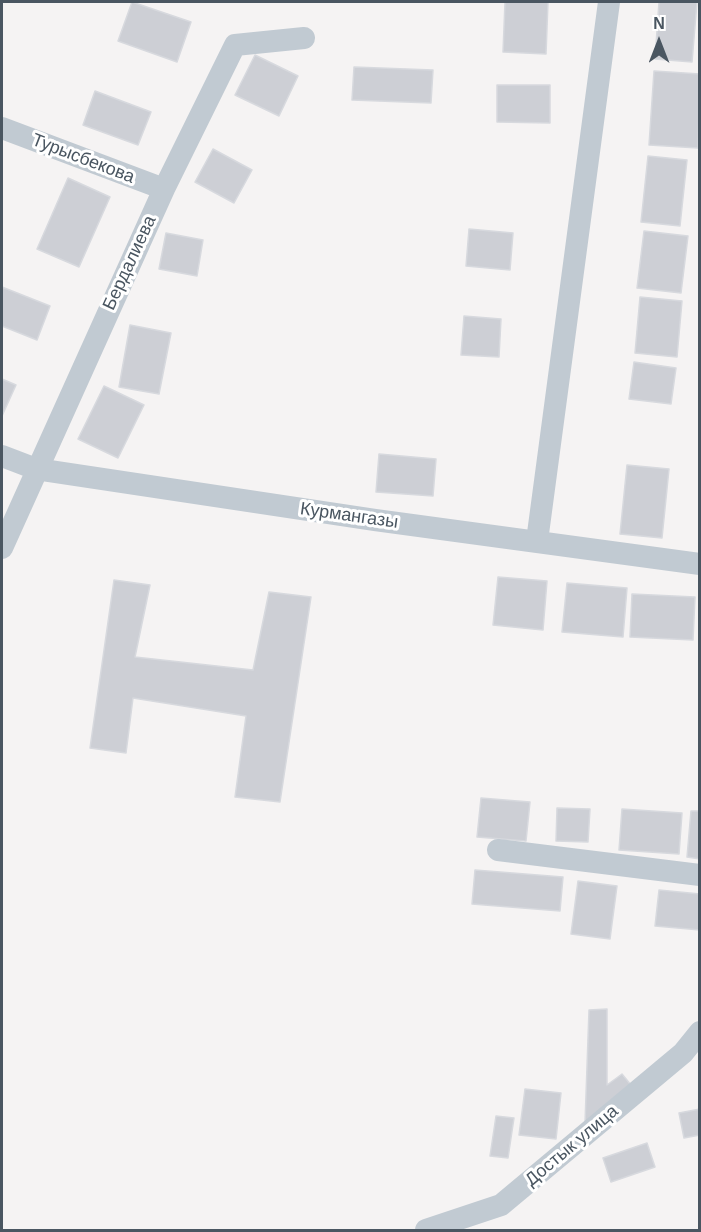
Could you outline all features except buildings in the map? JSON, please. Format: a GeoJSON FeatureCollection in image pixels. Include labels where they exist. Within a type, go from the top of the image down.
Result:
{"type":"FeatureCollection","features":[{"type":"Feature","properties":{"kind":"street"},"geometry":{"type":"LineString","coordinates":[[537,542],[609,2]]}},
{"type":"Feature","properties":{"kind":"street","name":"Бердалиева"},"geometry":{"type":"LineString","coordinates":[[2,548],[164,189],[235,45],[304,38]]}},
{"type":"Feature","properties":{"kind":"street","name":"Турысбекова"},"geometry":{"type":"LineString","coordinates":[[2,128],[164,189]]}},
{"type":"Feature","properties":{"kind":"street","name":"Курмангазы"},"geometry":{"type":"LineString","coordinates":[[2,456],[36,469],[699,564]]}},
{"type":"Feature","properties":{"kind":"street"},"geometry":{"type":"LineString","coordinates":[[498,850],[699,875]]}},
{"type":"Feature","properties":{"kind":"street","name":"Достык улица"},"geometry":{"type":"LineString","coordinates":[[426,1230],[501,1205],[682,1053],[699,1032]]}}]}
